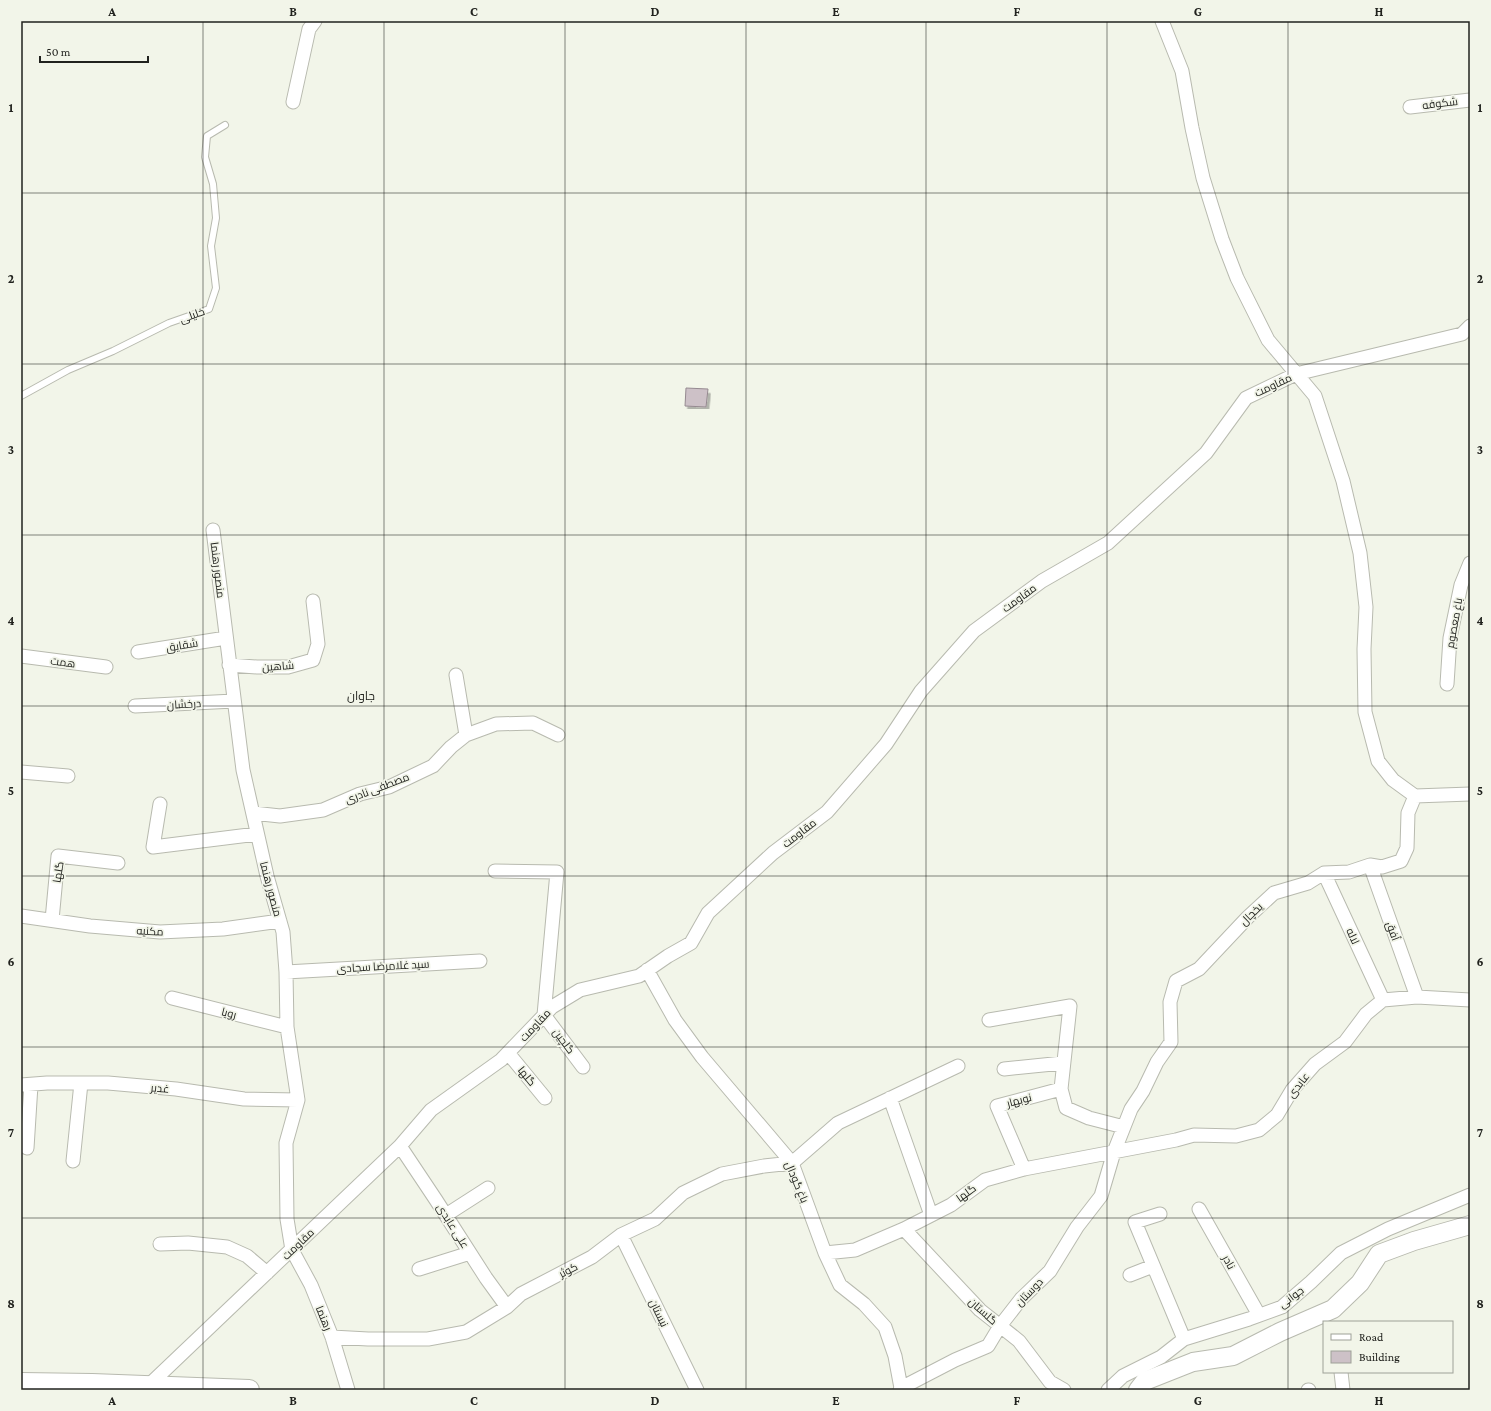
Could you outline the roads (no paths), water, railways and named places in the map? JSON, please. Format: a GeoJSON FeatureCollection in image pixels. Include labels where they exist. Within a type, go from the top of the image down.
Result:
{"type":"FeatureCollection","features":[{"type":"Feature","properties":{"kind":"main road"},"geometry":{"type":"LineString","coordinates":[[21,1383],[249,1390]]}},
{"type":"Feature","properties":{"kind":"street"},"geometry":{"type":"LineString","coordinates":[[293,102],[309,29],[315,21]]}},
{"type":"Feature","properties":{"kind":"street"},"geometry":{"type":"LineString","coordinates":[[1162,21],[1182,71],[1203,178],[1222,239],[1237,278],[1268,340],[1315,396],[1343,481],[1360,553],[1366,607],[1364,649],[1365,712],[1378,761],[1393,780],[1415,796],[1470,794]]}},
{"type":"Feature","properties":{"kind":"street","name":"شکوفه"},"geometry":{"type":"LineString","coordinates":[[1410,107],[1470,100]]}},
{"type":"Feature","properties":{"kind":"street","name":"مقاومت"},"geometry":{"type":"LineString","coordinates":[[148,1386],[400,1146],[431,1110],[501,1060],[552,1007],[580,990],[639,976],[668,956],[691,943],[708,913],[774,853],[827,812],[886,744],[921,691],[974,630],[1042,581],[1108,543],[1206,453],[1246,398],[1296,374],[1462,334],[1470,326]]}},
{"type":"Feature","properties":{"kind":"street","name":"منصور رهنما"},"geometry":{"type":"LineString","coordinates":[[213,530],[243,770],[267,876],[283,932],[286,972],[287,1027],[298,1100],[286,1143],[287,1218],[292,1250]]}},
{"type":"Feature","properties":{"kind":"street","name":"باغ معصوم"},"geometry":{"type":"LineString","coordinates":[[1447,684],[1450,638],[1461,585],[1470,563]]}},
{"type":"Feature","properties":{"kind":"street","name":"شاهین"},"geometry":{"type":"LineString","coordinates":[[229,665],[288,667],[313,660],[318,644],[313,601]]}},
{"type":"Feature","properties":{"kind":"street","name":"شقایق"},"geometry":{"type":"LineString","coordinates":[[138,652],[226,638]]}},
{"type":"Feature","properties":{"kind":"street","name":"همت"},"geometry":{"type":"LineString","coordinates":[[21,656],[106,667]]}},
{"type":"Feature","properties":{"kind":"street"},"geometry":{"type":"LineString","coordinates":[[456,675],[466,735]]}},
{"type":"Feature","properties":{"kind":"street","name":"درخشان"},"geometry":{"type":"LineString","coordinates":[[135,706],[234,701]]}},
{"type":"Feature","properties":{"kind":"street","name":"مصطفی نادری"},"geometry":{"type":"LineString","coordinates":[[253,813],[280,816],[323,810],[360,794],[389,787],[433,766],[451,747],[466,735],[496,724],[533,723],[558,735]]}},
{"type":"Feature","properties":{"kind":"street"},"geometry":{"type":"LineString","coordinates":[[21,772],[68,776]]}},
{"type":"Feature","properties":{"kind":"street","name":"یخچال"},"geometry":{"type":"LineString","coordinates":[[1114,1152],[1131,1109],[1143,1091],[1157,1062],[1171,1042],[1170,1002],[1176,981],[1199,969],[1248,917],[1274,893],[1308,883],[1324,873],[1349,872],[1370,865],[1382,867],[1401,861],[1407,848],[1408,813],[1415,796]]}},
{"type":"Feature","properties":{"kind":"street"},"geometry":{"type":"LineString","coordinates":[[160,804],[153,847],[257,834]]}},
{"type":"Feature","properties":{"kind":"street","name":"گلها"},"geometry":{"type":"LineString","coordinates":[[52,920],[58,856],[118,863]]}},
{"type":"Feature","properties":{"kind":"street","name":"اُفق"},"geometry":{"type":"LineString","coordinates":[[1370,865],[1417,997]]}},
{"type":"Feature","properties":{"kind":"street"},"geometry":{"type":"LineString","coordinates":[[494,872],[557,872],[544,1015]]}},
{"type":"Feature","properties":{"kind":"street","name":"لاله"},"geometry":{"type":"LineString","coordinates":[[1324,873],[1383,1000]]}},
{"type":"Feature","properties":{"kind":"street","name":"مکنیه"},"geometry":{"type":"LineString","coordinates":[[21,916],[90,926],[160,932],[223,929],[280,921]]}},
{"type":"Feature","properties":{"kind":"street","name":"سید غلامرضا سجادی"},"geometry":{"type":"LineString","coordinates":[[286,972],[480,961]]}},
{"type":"Feature","properties":{"kind":"street","name":"باغ گودال"},"geometry":{"type":"LineString","coordinates":[[648,970],[675,1020],[702,1057],[792,1163],[825,1252],[840,1285],[864,1304],[885,1327],[895,1356],[900,1389]]}},
{"type":"Feature","properties":{"kind":"street"},"geometry":{"type":"LineString","coordinates":[[1383,1000],[1417,997],[1470,1000]]}},
{"type":"Feature","properties":{"kind":"street","name":"رویا"},"geometry":{"type":"LineString","coordinates":[[172,998],[287,1027]]}},
{"type":"Feature","properties":{"kind":"street","name":"عابدی"},"geometry":{"type":"LineString","coordinates":[[1114,1152],[1194,1135],[1236,1136],[1259,1130],[1277,1115],[1292,1090],[1315,1064],[1345,1042],[1366,1014],[1383,1000]]}},
{"type":"Feature","properties":{"kind":"street"},"geometry":{"type":"LineString","coordinates":[[989,1020],[1070,1006],[1061,1089],[1066,1108],[1089,1118],[1124,1127]]}},
{"type":"Feature","properties":{"kind":"street","name":"گلچین"},"geometry":{"type":"LineString","coordinates":[[544,1015],[583,1067]]}},
{"type":"Feature","properties":{"kind":"street","name":"گلها"},"geometry":{"type":"LineString","coordinates":[[508,1053],[545,1098]]}},
{"type":"Feature","properties":{"kind":"street"},"geometry":{"type":"LineString","coordinates":[[1004,1069],[1063,1063]]}},
{"type":"Feature","properties":{"kind":"street"},"geometry":{"type":"LineString","coordinates":[[792,1163],[838,1123],[958,1066]]}},
{"type":"Feature","properties":{"kind":"street"},"geometry":{"type":"LineString","coordinates":[[73,1161],[81,1083]]}},
{"type":"Feature","properties":{"kind":"street","name":"غدیر"},"geometry":{"type":"LineString","coordinates":[[26,1085],[108,1083],[176,1089],[244,1099],[298,1100]]}},
{"type":"Feature","properties":{"kind":"street"},"geometry":{"type":"LineString","coordinates":[[26,1085],[27,1148]]}},
{"type":"Feature","properties":{"kind":"street","name":"نوبهار"},"geometry":{"type":"LineString","coordinates":[[1024,1169],[997,1106],[1061,1089]]}},
{"type":"Feature","properties":{"kind":"street"},"geometry":{"type":"LineString","coordinates":[[890,1098],[931,1215]]}},
{"type":"Feature","properties":{"kind":"street","name":"علی عابدی"},"geometry":{"type":"LineString","coordinates":[[400,1146],[486,1278],[507,1307]]}},
{"type":"Feature","properties":{"kind":"street","name":"گلها"},"geometry":{"type":"LineString","coordinates":[[825,1252],[855,1250],[904,1229],[951,1205],[985,1180],[1024,1169],[1114,1152]]}},
{"type":"Feature","properties":{"kind":"street","name":"دوستان"},"geometry":{"type":"LineString","coordinates":[[900,1389],[955,1360],[988,1346],[1000,1326],[1021,1299],[1050,1271],[1077,1227],[1101,1196],[1114,1152]]}},
{"type":"Feature","properties":{"kind":"street","name":"کوثر"},"geometry":{"type":"LineString","coordinates":[[332,1337],[368,1339],[428,1339],[466,1332],[507,1307],[521,1294],[592,1257],[621,1235],[655,1218],[683,1193],[722,1174],[764,1166],[792,1163]]}},
{"type":"Feature","properties":{"kind":"street"},"geometry":{"type":"LineString","coordinates":[[446,1215],[488,1188]]}},
{"type":"Feature","properties":{"kind":"street","name":"جوانی"},"geometry":{"type":"LineString","coordinates":[[1108,1390],[1123,1376],[1161,1357],[1184,1339],[1282,1307],[1311,1282],[1341,1252],[1388,1229],[1470,1195]]}},
{"type":"Feature","properties":{"kind":"street","name":"نادر"},"geometry":{"type":"LineString","coordinates":[[1199,1209],[1259,1315]]}},
{"type":"Feature","properties":{"kind":"street"},"geometry":{"type":"LineString","coordinates":[[1160,1214],[1135,1222],[1184,1339]]}},
{"type":"Feature","properties":{"kind":"street"},"geometry":{"type":"LineString","coordinates":[[1138,1390],[1145,1381],[1193,1362],[1233,1356],[1280,1332],[1334,1316],[1360,1283],[1379,1254],[1414,1241],[1469,1228]]}},
{"type":"Feature","properties":{"kind":"street","name":"گلستان"},"geometry":{"type":"LineString","coordinates":[[904,1229],[980,1310],[1019,1341],[1050,1382],[1064,1390]]}},
{"type":"Feature","properties":{"kind":"street","name":"نیستان"},"geometry":{"type":"LineString","coordinates":[[621,1235],[697,1390]]}},
{"type":"Feature","properties":{"kind":"street"},"geometry":{"type":"LineString","coordinates":[[160,1244],[188,1243],[227,1247],[247,1256],[267,1273]]}},
{"type":"Feature","properties":{"kind":"street","name":"رهنما"},"geometry":{"type":"LineString","coordinates":[[292,1250],[311,1285],[332,1337],[348,1390]]}},
{"type":"Feature","properties":{"kind":"street"},"geometry":{"type":"LineString","coordinates":[[419,1269],[470,1252]]}},
{"type":"Feature","properties":{"kind":"street"},"geometry":{"type":"LineString","coordinates":[[1130,1275],[1153,1266]]}},
{"type":"Feature","properties":{"kind":"street"},"geometry":{"type":"LineString","coordinates":[[1341,1373],[1343,1390]]}},
{"type":"Feature","properties":{"kind":"lane","name":"خلیلی"},"geometry":{"type":"LineString","coordinates":[[21,396],[68,370],[114,351],[169,323],[209,309],[216,288],[211,246],[216,218],[213,184],[205,157],[208,136],[225,125]]}},
{"type":"Feature","properties":{"kind":"district","name":"جاوان"},"geometry":{"type":"Point","coordinates":[361,696]}}]}
